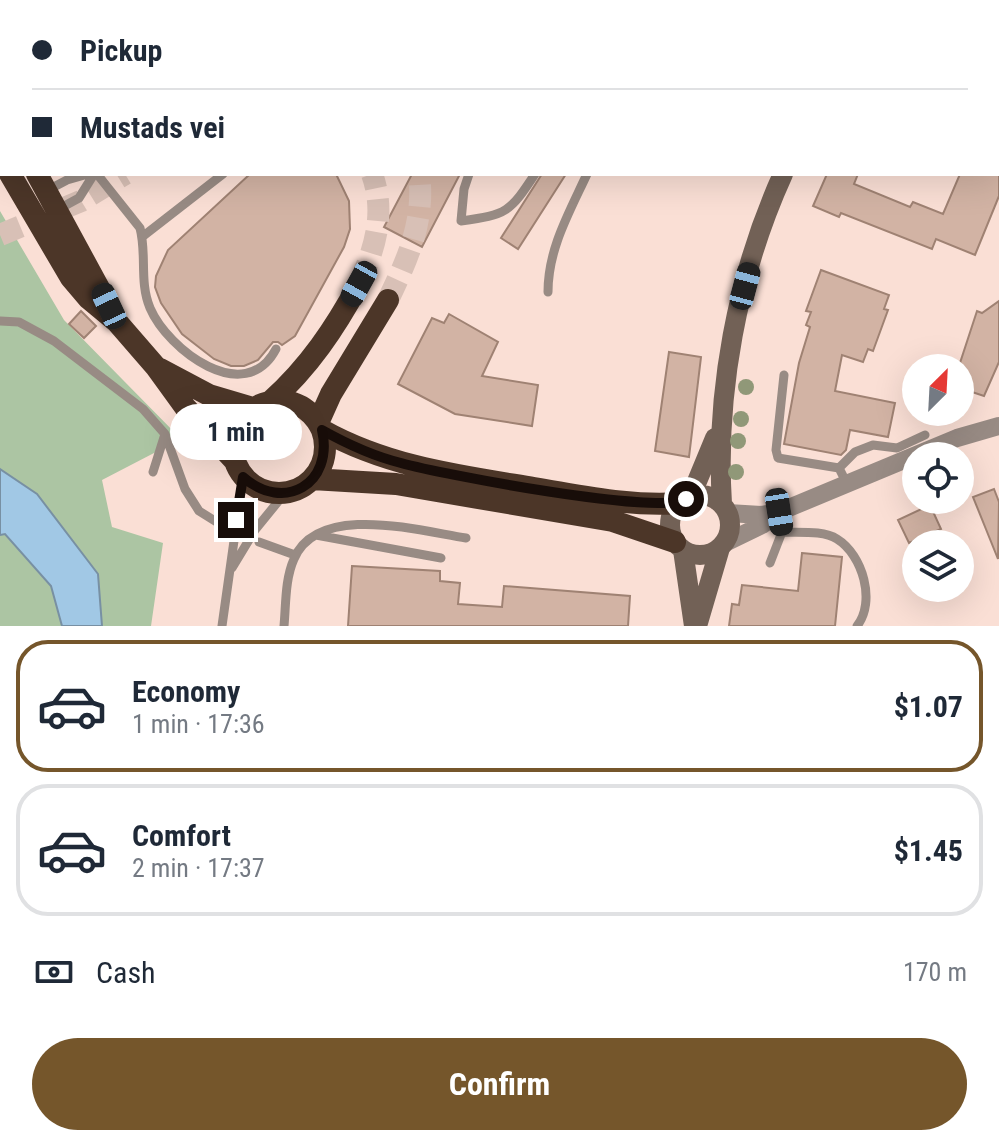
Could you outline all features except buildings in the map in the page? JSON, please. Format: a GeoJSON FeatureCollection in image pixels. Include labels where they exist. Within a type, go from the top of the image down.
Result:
{"type":"FeatureCollection","features":[{"type":"Feature","properties":{"kind":"highway"},"geometry":{"type":"LineString","coordinates":[[11,176],[71,278],[88,298],[117,322],[254,487],[269,493],[285,493],[304,486],[312,479],[324,456],[320,426],[331,394],[388,300]]}},
{"type":"Feature","properties":{"kind":"highway"},"geometry":{"type":"LineString","coordinates":[[46,192],[117,322]]}},
{"type":"Feature","properties":{"kind":"highway"},"geometry":{"type":"LineString","coordinates":[[238,468],[232,440],[239,422],[303,369],[335,327],[359,284]]}},
{"type":"Feature","properties":{"kind":"highway"},"geometry":{"type":"LineString","coordinates":[[156,367],[222,400],[262,404],[282,400],[303,407],[320,426],[370,453],[435,471],[615,502],[658,505],[686,500]]}},
{"type":"Feature","properties":{"kind":"highway"},"geometry":{"type":"LineString","coordinates":[[312,479],[396,484],[597,519],[629,525],[679,546]]}},
{"type":"Feature","properties":{"kind":"main road"},"geometry":{"type":"LineString","coordinates":[[695,626],[730,528],[725,508],[720,427],[738,312],[754,254],[782,176]]}},
{"type":"Feature","properties":{"kind":"main road"},"geometry":{"type":"LineString","coordinates":[[695,626],[679,546],[670,526],[671,517],[686,500],[720,427]]}},
{"type":"Feature","properties":{"kind":"main road"},"geometry":{"type":"LineString","coordinates":[[686,500],[707,496],[725,508]]}},
{"type":"Feature","properties":{"kind":"main road"},"geometry":{"type":"LineString","coordinates":[[679,546],[702,555],[723,545]]}},
{"type":"Feature","properties":{"kind":"street"},"geometry":{"type":"LineString","coordinates":[[723,545],[843,476],[999,426]]}},
{"type":"Feature","properties":{"kind":"street"},"geometry":{"type":"LineString","coordinates":[[725,508],[761,515],[779,512]]}},
{"type":"Feature","properties":{"kind":"lane"},"geometry":{"type":"LineString","coordinates":[[30,211],[46,192],[81,176]]}},
{"type":"Feature","properties":{"kind":"lane"},"geometry":{"type":"LineString","coordinates":[[46,192],[79,198],[95,176]]}},
{"type":"Feature","properties":{"kind":"lane"},"geometry":{"type":"LineString","coordinates":[[98,176],[136,221],[142,237],[142,275],[149,307],[163,332],[187,354],[211,368],[233,374],[255,372],[265,365],[276,349]]}},
{"type":"Feature","properties":{"kind":"lane"},"geometry":{"type":"LineString","coordinates":[[142,237],[220,176]]}},
{"type":"Feature","properties":{"kind":"lane"},"geometry":{"type":"LineString","coordinates":[[468,176],[461,221],[489,217],[514,206],[534,176]]}},
{"type":"Feature","properties":{"kind":"lane"},"geometry":{"type":"LineString","coordinates":[[548,292],[548,272],[555,244],[586,176]]}},
{"type":"Feature","properties":{"kind":"lane"},"geometry":{"type":"LineString","coordinates":[[30,211],[46,192]]}},
{"type":"Feature","properties":{"kind":"lane"},"geometry":{"type":"LineString","coordinates":[[0,321],[19,322],[54,341],[143,409],[165,434],[185,489],[199,511],[223,526]]}},
{"type":"Feature","properties":{"kind":"lane"},"geometry":{"type":"LineString","coordinates":[[784,375],[776,450],[778,458],[843,476],[855,452],[873,445],[897,448],[925,435]]}},
{"type":"Feature","properties":{"kind":"lane"},"geometry":{"type":"LineString","coordinates":[[153,472],[165,434]]}},
{"type":"Feature","properties":{"kind":"lane"},"geometry":{"type":"LineString","coordinates":[[222,626],[230,571],[238,468]]}},
{"type":"Feature","properties":{"kind":"lane"},"geometry":{"type":"LineString","coordinates":[[230,571],[255,530],[285,493]]}},
{"type":"Feature","properties":{"kind":"lane"},"geometry":{"type":"LineString","coordinates":[[770,563],[782,532],[779,512]]}},
{"type":"Feature","properties":{"kind":"lane"},"geometry":{"type":"LineString","coordinates":[[284,626],[290,570],[295,555],[316,535],[333,526],[360,523],[466,538]]}},
{"type":"Feature","properties":{"kind":"lane"},"geometry":{"type":"LineString","coordinates":[[782,532],[828,535],[837,538],[851,552],[868,592],[866,612],[857,626]]}},
{"type":"Feature","properties":{"kind":"lane"},"geometry":{"type":"LineString","coordinates":[[316,535],[441,558]]}},
{"type":"Feature","properties":{"kind":"lane"},"geometry":{"type":"LineString","coordinates":[[259,542],[295,555]]}},
{"type":"Feature","properties":{"kind":"green space"},"geometry":{"type":"Polygon","coordinates":[[[0,211],[64,320],[181,439],[102,480],[112,527],[163,543],[151,626],[0,626],[0,211]]]}},
{"type":"Feature","properties":{"kind":"water"},"geometry":{"type":"Polygon","coordinates":[[[0,469],[37,494],[98,574],[102,626],[62,626],[51,586],[5,534],[0,535],[0,469]]]}},
{"type":"Feature","properties":{"kind":"tunnel"},"geometry":{"type":"LineString","coordinates":[[0,235],[81,201],[122,176]]}},
{"type":"Feature","properties":{"kind":"tunnel"},"geometry":{"type":"LineString","coordinates":[[359,284],[377,230],[378,203],[373,176]]}},
{"type":"Feature","properties":{"kind":"tunnel"},"geometry":{"type":"LineString","coordinates":[[388,300],[413,239],[420,208],[419,176]]}},
{"type":"Feature","properties":{"kind":"route"},"geometry":{"type":"LineString","coordinates":[[236,520],[243,477],[254,487],[269,493],[295,491],[312,479],[324,456],[322,430],[370,453],[435,471],[615,502],[658,505],[681,503],[686,499]]}}]}
